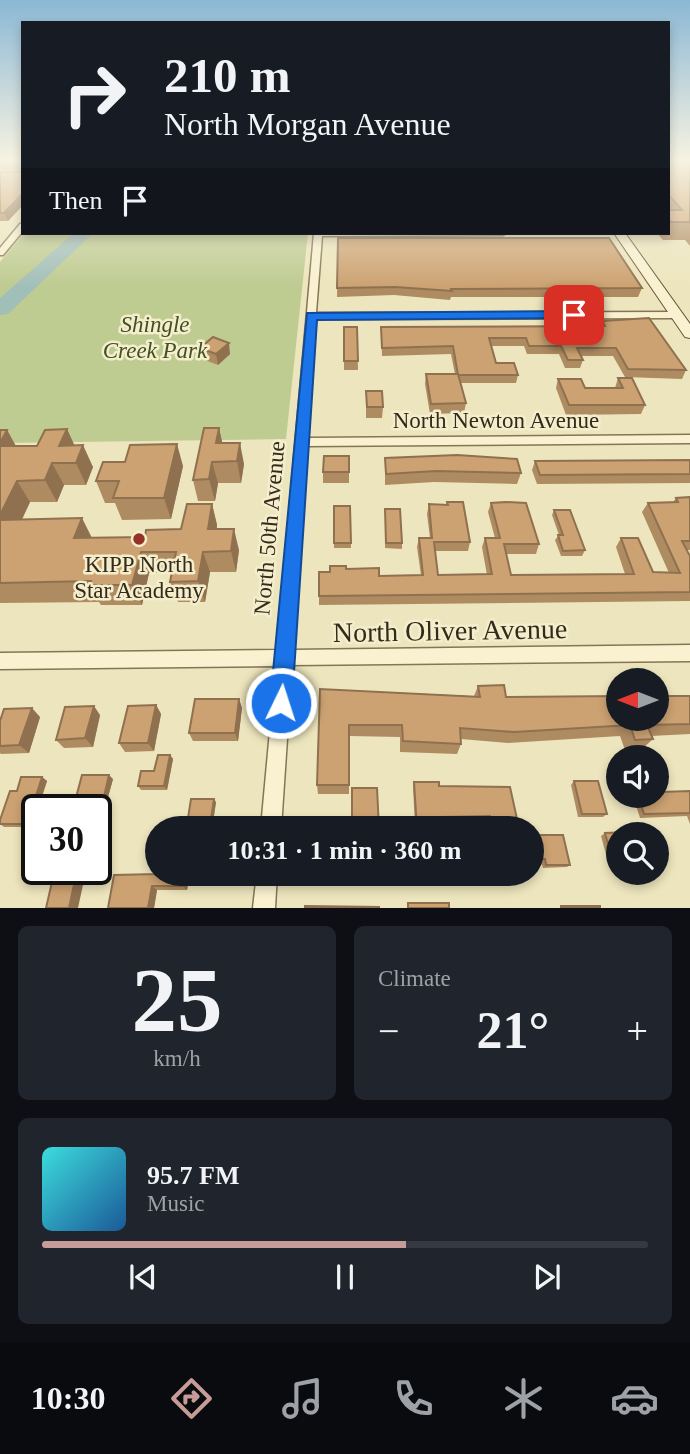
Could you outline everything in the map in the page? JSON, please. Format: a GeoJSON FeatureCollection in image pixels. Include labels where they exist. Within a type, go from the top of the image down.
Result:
{"type":"FeatureCollection","features":[{"type":"Feature","properties":{"kind":"street"},"geometry":{"type":"LineString","coordinates":[[0,253],[21,228]]}},
{"type":"Feature","properties":{"kind":"street"},"geometry":{"type":"LineString","coordinates":[[0,234],[15,234]]}},
{"type":"Feature","properties":{"kind":"street","name":"North 50th Avenue"},"geometry":{"type":"LineString","coordinates":[[272,816],[318,235]]}},
{"type":"Feature","properties":{"kind":"street"},"geometry":{"type":"LineString","coordinates":[[621,235],[690,334]]}},
{"type":"Feature","properties":{"kind":"street"},"geometry":{"type":"LineString","coordinates":[[311,316],[677,314]]}},
{"type":"Feature","properties":{"kind":"street","name":"North Newton Avenue"},"geometry":{"type":"LineString","coordinates":[[302,442],[690,439]]}},
{"type":"Feature","properties":{"kind":"street","name":"North Oliver Avenue"},"geometry":{"type":"LineString","coordinates":[[0,662],[690,653]]}},
{"type":"Feature","properties":{"kind":"street"},"geometry":{"type":"LineString","coordinates":[[264,908],[266,886]]}},
{"type":"Feature","properties":{"kind":"green space","name":"Shingle Creek Park"},"geometry":{"type":"Polygon","coordinates":[[[22,235],[308,235],[286,439],[0,443],[0,262],[22,235]]]}},
{"type":"Feature","properties":{"kind":"building"},"geometry":{"type":"Polygon","coordinates":[[[0,202],[14,202],[4,213],[0,213],[0,202]]]}},
{"type":"Feature","properties":{"kind":"building"},"geometry":{"type":"Polygon","coordinates":[[[675,202],[690,202],[690,222],[670,221],[670,210],[682,210],[675,202]]]}},
{"type":"Feature","properties":{"kind":"building"},"geometry":{"type":"Polygon","coordinates":[[[338,238],[609,238],[642,288],[451,289],[452,291],[395,287],[337,288],[338,238]]]}},
{"type":"Feature","properties":{"kind":"building"},"geometry":{"type":"Polygon","coordinates":[[[649,318],[686,370],[628,369],[616,348],[577,348],[583,360],[568,360],[561,346],[529,346],[526,338],[489,338],[496,363],[514,363],[518,375],[458,375],[453,346],[382,348],[381,327],[605,326],[603,321],[649,318]]]}},
{"type":"Feature","properties":{"kind":"building"},"geometry":{"type":"Polygon","coordinates":[[[344,327],[357,327],[358,361],[344,361],[344,327]]]}},
{"type":"Feature","properties":{"kind":"building"},"geometry":{"type":"Polygon","coordinates":[[[213,337],[229,343],[216,354],[200,348],[213,337]]]}},
{"type":"Feature","properties":{"kind":"building"},"geometry":{"type":"Polygon","coordinates":[[[426,374],[458,374],[466,403],[431,404],[426,374]]]}},
{"type":"Feature","properties":{"kind":"building"},"geometry":{"type":"Polygon","coordinates":[[[618,378],[632,378],[645,405],[569,405],[558,379],[581,379],[585,388],[623,388],[618,378]]]}},
{"type":"Feature","properties":{"kind":"building"},"geometry":{"type":"Polygon","coordinates":[[[366,391],[382,391],[383,407],[367,407],[366,391]]]}},
{"type":"Feature","properties":{"kind":"building"},"geometry":{"type":"Polygon","coordinates":[[[204,428],[219,428],[216,443],[240,443],[237,461],[212,462],[209,479],[193,480],[204,428]]]}},
{"type":"Feature","properties":{"kind":"building"},"geometry":{"type":"Polygon","coordinates":[[[67,429],[59,446],[83,445],[76,463],[52,463],[45,480],[17,481],[0,515],[0,446],[37,446],[45,430],[67,429]]]}},
{"type":"Feature","properties":{"kind":"building"},"geometry":{"type":"Polygon","coordinates":[[[0,430],[7,430],[0,443],[0,430]]]}},
{"type":"Feature","properties":{"kind":"building"},"geometry":{"type":"Polygon","coordinates":[[[177,444],[164,498],[113,498],[119,481],[96,481],[103,462],[125,462],[130,445],[177,444]]]}},
{"type":"Feature","properties":{"kind":"building"},"geometry":{"type":"Polygon","coordinates":[[[457,455],[517,459],[521,473],[436,471],[386,474],[385,458],[457,455]]]}},
{"type":"Feature","properties":{"kind":"building"},"geometry":{"type":"Polygon","coordinates":[[[324,456],[349,456],[349,472],[323,472],[324,456]]]}},
{"type":"Feature","properties":{"kind":"building"},"geometry":{"type":"Polygon","coordinates":[[[690,460],[690,474],[540,475],[535,461],[690,460]]]}},
{"type":"Feature","properties":{"kind":"building"},"geometry":{"type":"Polygon","coordinates":[[[690,497],[690,541],[682,541],[690,556],[690,592],[319,596],[319,572],[330,572],[330,566],[346,566],[346,569],[379,568],[379,576],[423,575],[419,538],[432,538],[429,504],[448,505],[447,502],[463,502],[470,542],[434,542],[438,575],[492,574],[485,538],[500,538],[491,503],[506,502],[526,503],[539,544],[504,544],[511,575],[634,574],[621,538],[638,538],[653,572],[680,573],[648,503],[678,502],[676,498],[690,497]]]}},
{"type":"Feature","properties":{"kind":"building"},"geometry":{"type":"Polygon","coordinates":[[[187,504],[212,504],[208,529],[234,529],[231,551],[203,552],[198,581],[170,582],[176,552],[141,552],[132,585],[90,585],[91,581],[0,583],[0,520],[82,518],[74,538],[145,537],[146,530],[181,529],[187,504]]]}},
{"type":"Feature","properties":{"kind":"building"},"geometry":{"type":"Polygon","coordinates":[[[334,506],[350,506],[351,543],[334,543],[334,506]]]}},
{"type":"Feature","properties":{"kind":"building"},"geometry":{"type":"Polygon","coordinates":[[[385,509],[400,509],[402,543],[386,543],[385,509]]]}},
{"type":"Feature","properties":{"kind":"building"},"geometry":{"type":"Polygon","coordinates":[[[554,510],[570,510],[585,550],[563,551],[558,535],[563,535],[554,510]]]}},
{"type":"Feature","properties":{"kind":"building"},"geometry":{"type":"Polygon","coordinates":[[[504,685],[506,697],[606,696],[606,726],[514,732],[460,728],[461,744],[403,741],[402,725],[349,725],[349,785],[317,785],[320,689],[480,697],[478,686],[504,685]]]}},
{"type":"Feature","properties":{"kind":"building"},"geometry":{"type":"Polygon","coordinates":[[[669,696],[690,696],[690,724],[669,724],[669,696]]]}},
{"type":"Feature","properties":{"kind":"building"},"geometry":{"type":"Polygon","coordinates":[[[195,699],[239,699],[235,733],[189,733],[195,699]]]}},
{"type":"Feature","properties":{"kind":"building"},"geometry":{"type":"Polygon","coordinates":[[[156,705],[148,743],[119,743],[128,706],[156,705]]]}},
{"type":"Feature","properties":{"kind":"building"},"geometry":{"type":"Polygon","coordinates":[[[94,706],[85,738],[56,740],[65,707],[94,706]]]}},
{"type":"Feature","properties":{"kind":"building"},"geometry":{"type":"Polygon","coordinates":[[[32,708],[19,745],[0,746],[0,721],[4,709],[32,708]]]}},
{"type":"Feature","properties":{"kind":"building"},"geometry":{"type":"Polygon","coordinates":[[[632,732],[650,732],[653,739],[635,740],[632,732]]]}},
{"type":"Feature","properties":{"kind":"building"},"geometry":{"type":"Polygon","coordinates":[[[158,755],[170,755],[164,786],[138,786],[141,771],[154,771],[158,755]]]}},
{"type":"Feature","properties":{"kind":"building"},"geometry":{"type":"Polygon","coordinates":[[[82,775],[109,775],[105,794],[77,794],[82,775]]]}},
{"type":"Feature","properties":{"kind":"building"},"geometry":{"type":"Polygon","coordinates":[[[21,777],[42,777],[37,794],[21,794],[21,824],[0,824],[10,791],[17,791],[21,777]]]}},
{"type":"Feature","properties":{"kind":"building"},"geometry":{"type":"Polygon","coordinates":[[[574,781],[598,781],[607,814],[582,814],[574,781]]]}},
{"type":"Feature","properties":{"kind":"building"},"geometry":{"type":"Polygon","coordinates":[[[414,782],[439,782],[439,786],[510,787],[516,816],[490,816],[416,816],[414,782]]]}},
{"type":"Feature","properties":{"kind":"building"},"geometry":{"type":"Polygon","coordinates":[[[352,788],[377,788],[378,816],[352,816],[352,788]]]}},
{"type":"Feature","properties":{"kind":"building"},"geometry":{"type":"Polygon","coordinates":[[[690,791],[690,813],[644,814],[642,808],[669,808],[669,792],[690,791]]]}},
{"type":"Feature","properties":{"kind":"building"},"geometry":{"type":"Polygon","coordinates":[[[191,799],[214,799],[211,816],[188,816],[191,799]]]}},
{"type":"Feature","properties":{"kind":"building"},"geometry":{"type":"Polygon","coordinates":[[[544,835],[563,835],[570,865],[546,865],[544,835]]]}},
{"type":"Feature","properties":{"kind":"building"},"geometry":{"type":"Polygon","coordinates":[[[145,874],[145,886],[152,886],[148,908],[108,908],[114,875],[145,874]]]}},
{"type":"Feature","properties":{"kind":"building"},"geometry":{"type":"Polygon","coordinates":[[[51,885],[74,885],[69,908],[46,908],[51,885]]]}},
{"type":"Feature","properties":{"kind":"building"},"geometry":{"type":"Polygon","coordinates":[[[408,903],[449,903],[449,908],[408,908],[408,903]]]}},
{"type":"Feature","properties":{"kind":"building"},"geometry":{"type":"Polygon","coordinates":[[[600,906],[600,908],[561,908],[600,906]]]}},
{"type":"Feature","properties":{"kind":"building"},"geometry":{"type":"Polygon","coordinates":[[[379,907],[379,908],[305,908],[379,907]]]}},
{"type":"Feature","properties":{"kind":"waterway"},"geometry":{"type":"LineString","coordinates":[[0,309],[82,235]]}},
{"type":"Feature","properties":{"kind":"place","name":"KIPP North Star Academy"},"geometry":{"type":"Point","coordinates":[139,539]}},
{"type":"Feature","properties":{"kind":"route"},"geometry":{"type":"LineString","coordinates":[[281,703],[311,316],[574,315]]}}]}
